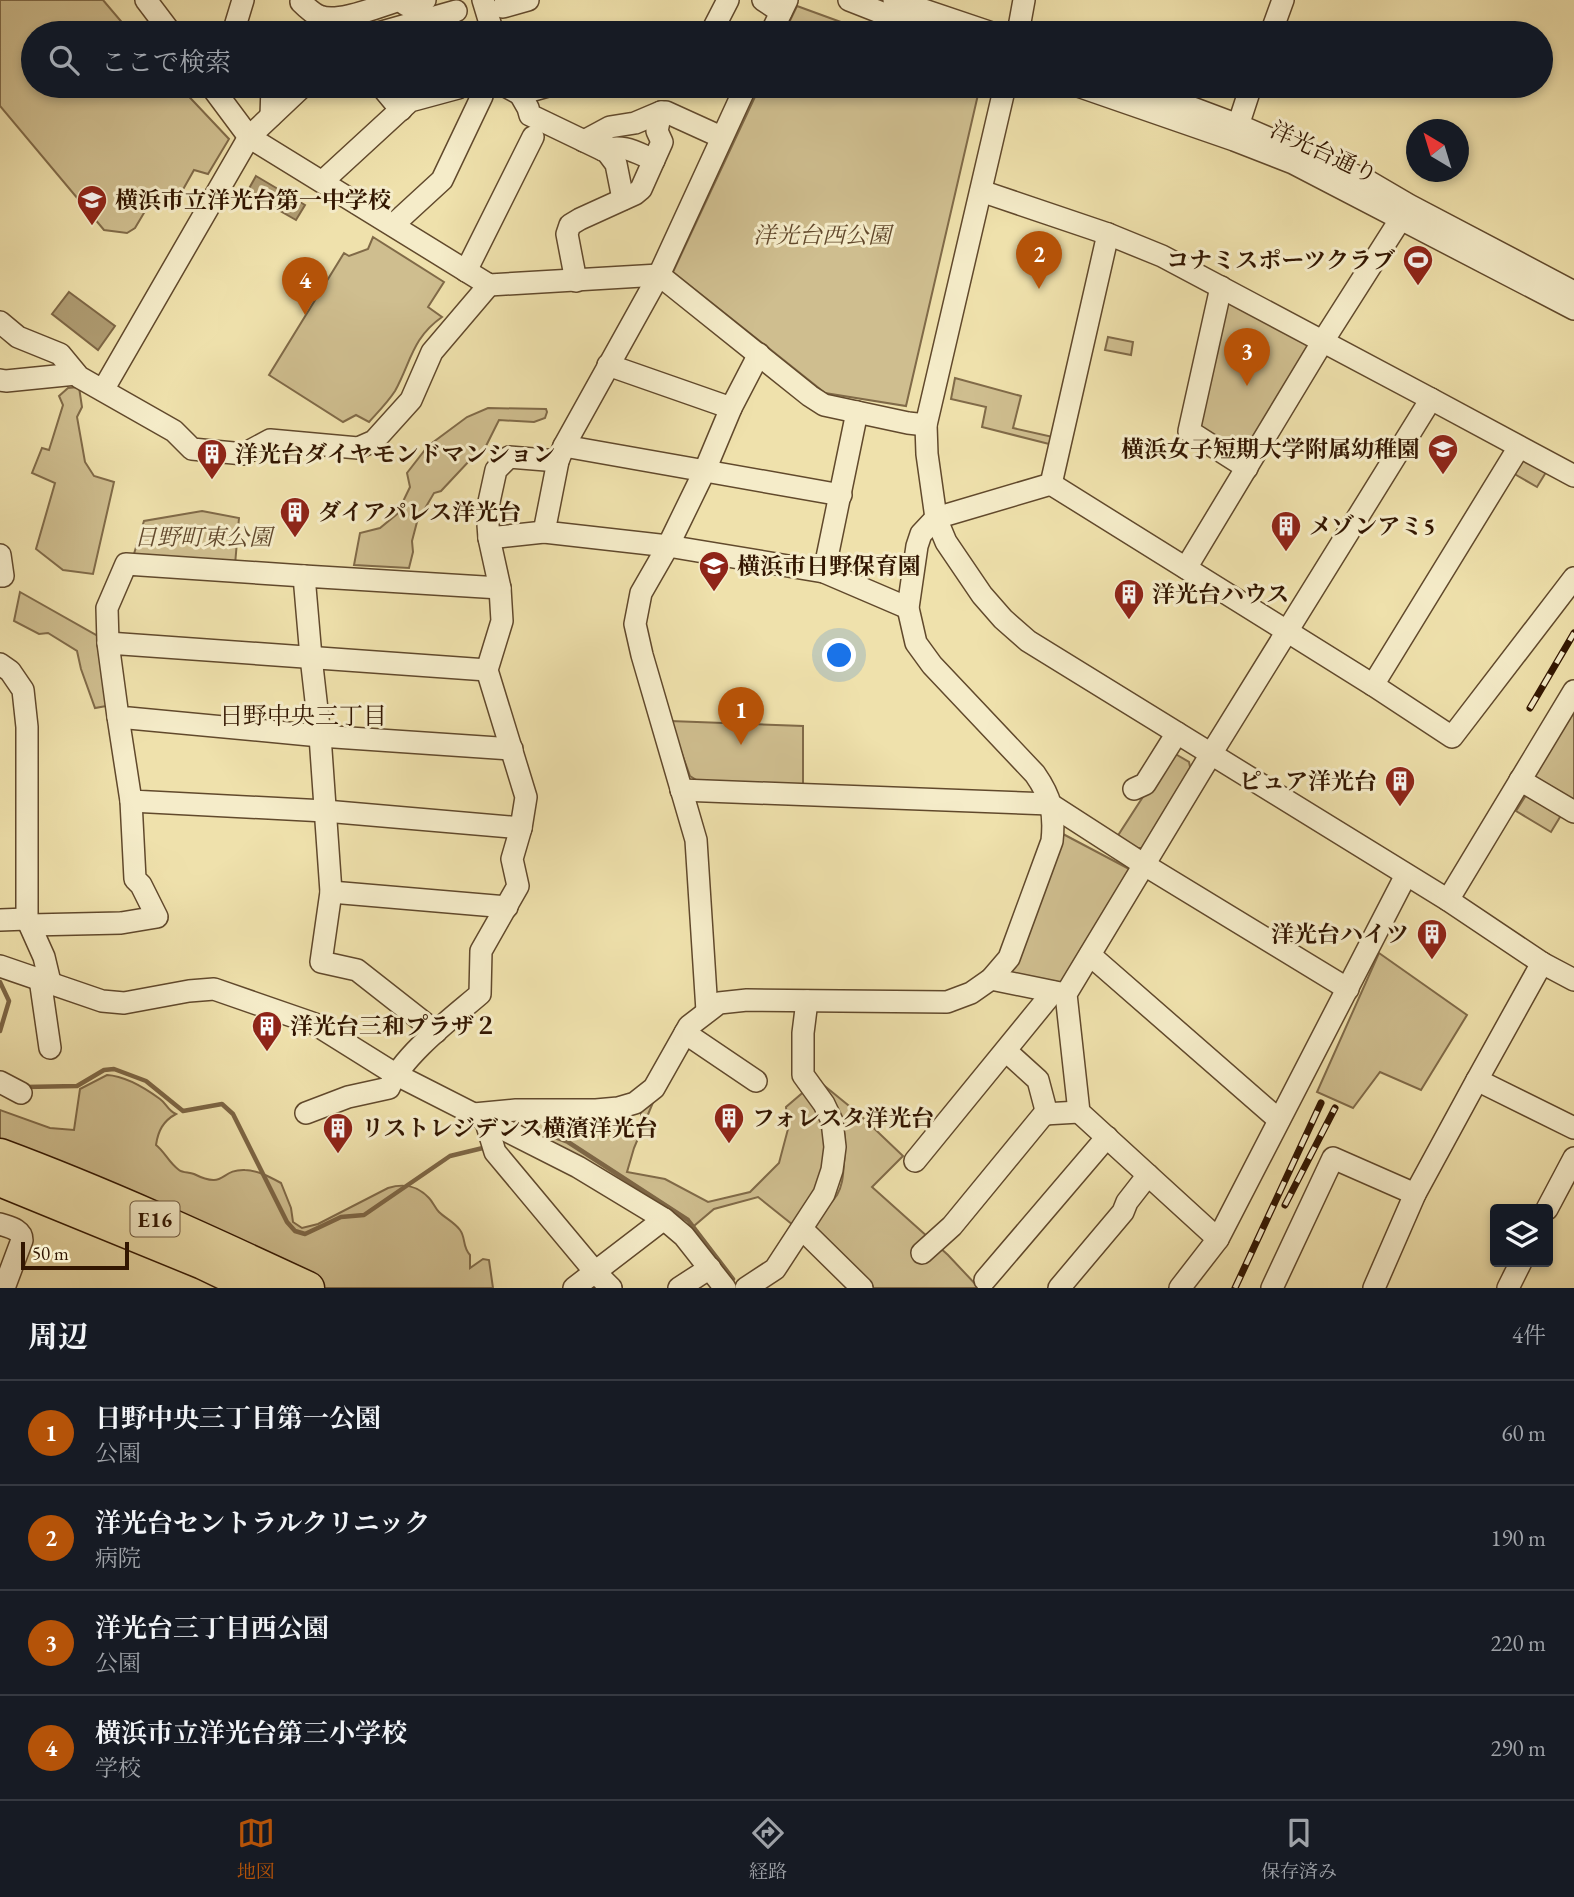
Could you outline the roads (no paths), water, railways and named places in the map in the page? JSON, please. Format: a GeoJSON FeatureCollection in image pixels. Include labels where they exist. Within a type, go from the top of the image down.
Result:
{"type":"FeatureCollection","features":[{"type":"Feature","properties":{"kind":"highway","name":"E16"},"geometry":{"type":"LineString","coordinates":[[0,1155],[204,1240],[309,1288]]}},
{"type":"Feature","properties":{"kind":"highway","name":"E16"},"geometry":{"type":"LineString","coordinates":[[0,1180],[203,1263],[255,1288]]}},
{"type":"Feature","properties":{"kind":"street"},"geometry":{"type":"LineString","coordinates":[[146,0],[162,21]]}},
{"type":"Feature","properties":{"kind":"street"},"geometry":{"type":"LineString","coordinates":[[237,21],[243,0]]}},
{"type":"Feature","properties":{"kind":"street"},"geometry":{"type":"LineString","coordinates":[[303,0],[301,2],[319,16],[354,21],[400,0],[406,5],[425,0]]}},
{"type":"Feature","properties":{"kind":"street"},"geometry":{"type":"LineString","coordinates":[[493,21],[493,3],[528,0]]}},
{"type":"Feature","properties":{"kind":"street"},"geometry":{"type":"LineString","coordinates":[[717,21],[728,0]]}},
{"type":"Feature","properties":{"kind":"street"},"geometry":{"type":"LineString","coordinates":[[849,0],[902,21]]}},
{"type":"Feature","properties":{"kind":"street"},"geometry":{"type":"LineString","coordinates":[[1020,21],[1024,0]]}},
{"type":"Feature","properties":{"kind":"street"},"geometry":{"type":"LineString","coordinates":[[906,2],[959,21]]}},
{"type":"Feature","properties":{"kind":"street"},"geometry":{"type":"LineString","coordinates":[[1273,21],[1277,2]]}},
{"type":"Feature","properties":{"kind":"street"},"geometry":{"type":"LineString","coordinates":[[421,21],[456,11]]}},
{"type":"Feature","properties":{"kind":"street"},"geometry":{"type":"LineString","coordinates":[[221,98],[249,136],[489,285],[659,275],[824,405],[926,425]]}},
{"type":"Feature","properties":{"kind":"street"},"geometry":{"type":"LineString","coordinates":[[271,116],[272,98]]}},
{"type":"Feature","properties":{"kind":"street"},"geometry":{"type":"LineString","coordinates":[[103,390],[249,136],[290,98]]}},
{"type":"Feature","properties":{"kind":"street"},"geometry":{"type":"LineString","coordinates":[[391,98],[401,110]]}},
{"type":"Feature","properties":{"kind":"street"},"geometry":{"type":"LineString","coordinates":[[323,181],[410,101],[421,98]]}},
{"type":"Feature","properties":{"kind":"street"},"geometry":{"type":"LineString","coordinates":[[393,225],[442,180],[481,98]]}},
{"type":"Feature","properties":{"kind":"street"},"geometry":{"type":"LineString","coordinates":[[519,98],[528,108],[530,115],[607,152],[616,164],[623,199]]}},
{"type":"Feature","properties":{"kind":"street"},"geometry":{"type":"LineString","coordinates":[[544,532],[561,454],[659,275],[740,98]]}},
{"type":"Feature","properties":{"kind":"street"},"geometry":{"type":"LineString","coordinates":[[1002,98],[926,425],[927,454],[936,518],[957,560],[982,596],[1028,641],[1448,900],[1542,963],[1574,980]]}},
{"type":"Feature","properties":{"kind":"street","name":"洋光台通り"},"geometry":{"type":"LineString","coordinates":[[1119,98],[1236,132]]}},
{"type":"Feature","properties":{"kind":"street","name":"洋光台通り"},"geometry":{"type":"LineString","coordinates":[[1161,98],[1236,132],[1293,163],[1405,212],[1574,292]]}},
{"type":"Feature","properties":{"kind":"street"},"geometry":{"type":"LineString","coordinates":[[1236,132],[1247,98]]}},
{"type":"Feature","properties":{"kind":"street"},"geometry":{"type":"LineString","coordinates":[[593,146],[610,127],[635,123],[666,111],[721,137]]}},
{"type":"Feature","properties":{"kind":"street"},"geometry":{"type":"LineString","coordinates":[[576,281],[567,234],[570,225],[641,189],[658,150],[657,131],[662,112]]}},
{"type":"Feature","properties":{"kind":"street"},"geometry":{"type":"LineString","coordinates":[[623,124],[628,132],[658,150]]}},
{"type":"Feature","properties":{"kind":"street"},"geometry":{"type":"LineString","coordinates":[[466,271],[533,137]]}},
{"type":"Feature","properties":{"kind":"street"},"geometry":{"type":"LineString","coordinates":[[593,146],[658,150]]}},
{"type":"Feature","properties":{"kind":"street"},"geometry":{"type":"LineString","coordinates":[[981,191],[1108,234],[1162,256],[1574,476]]}},
{"type":"Feature","properties":{"kind":"street"},"geometry":{"type":"LineString","coordinates":[[1186,568],[1323,341],[1405,212]]}},
{"type":"Feature","properties":{"kind":"street","name":"洋光台通り"},"geometry":{"type":"LineString","coordinates":[[1405,212],[1574,309]]}},
{"type":"Feature","properties":{"kind":"street"},"geometry":{"type":"LineString","coordinates":[[1051,484],[1108,234]]}},
{"type":"Feature","properties":{"kind":"street"},"geometry":{"type":"LineString","coordinates":[[0,322],[18,337],[60,354],[79,377],[174,431],[192,449],[244,454],[270,440],[358,448],[374,441],[411,400],[432,352],[489,285]]}},
{"type":"Feature","properties":{"kind":"street"},"geometry":{"type":"LineString","coordinates":[[1221,288],[1189,431],[1247,468]]}},
{"type":"Feature","properties":{"kind":"street"},"geometry":{"type":"LineString","coordinates":[[707,1012],[696,840],[635,624],[641,593],[668,546],[731,408],[760,354]]}},
{"type":"Feature","properties":{"kind":"street"},"geometry":{"type":"LineString","coordinates":[[608,365],[731,408]]}},
{"type":"Feature","properties":{"kind":"street"},"geometry":{"type":"LineString","coordinates":[[0,380],[76,374]]}},
{"type":"Feature","properties":{"kind":"street"},"geometry":{"type":"LineString","coordinates":[[915,1161],[1090,955],[1143,864],[1431,399]]}},
{"type":"Feature","properties":{"kind":"street"},"geometry":{"type":"LineString","coordinates":[[824,572],[857,412]]}},
{"type":"Feature","properties":{"kind":"street"},"geometry":{"type":"LineString","coordinates":[[1373,685],[1519,447]]}},
{"type":"Feature","properties":{"kind":"street"},"geometry":{"type":"LineString","coordinates":[[306,1113],[348,1097],[389,1088],[395,1074],[436,1032],[480,995],[481,951],[518,886],[512,859],[526,797],[487,670],[502,621],[500,588],[489,538],[487,511],[496,470],[509,457],[561,454],[705,470],[841,495]]}},
{"type":"Feature","properties":{"kind":"street"},"geometry":{"type":"LineString","coordinates":[[490,1130],[516,1110],[597,1110],[635,1103],[654,1088],[689,1026],[719,1003],[747,1000],[947,1002],[971,993],[991,979],[1009,958],[1052,841],[1054,820],[1045,789],[1035,774],[932,665],[916,643],[908,608],[917,546],[921,534],[936,518],[1051,484],[1452,737],[1574,578]]}},
{"type":"Feature","properties":{"kind":"street"},"geometry":{"type":"LineString","coordinates":[[489,538],[544,532],[668,546],[824,572],[908,608]]}},
{"type":"Feature","properties":{"kind":"street"},"geometry":{"type":"LineString","coordinates":[[0,555],[3,576],[0,576]]}},
{"type":"Feature","properties":{"kind":"street"},"geometry":{"type":"LineString","coordinates":[[0,920],[121,923],[157,917],[141,885],[135,879],[131,801],[108,643],[107,608],[126,564],[500,588]]}},
{"type":"Feature","properties":{"kind":"street"},"geometry":{"type":"LineString","coordinates":[[304,576],[320,736],[331,892],[321,962],[357,970],[436,1032]]}},
{"type":"Feature","properties":{"kind":"street"},"geometry":{"type":"LineString","coordinates":[[108,643],[487,670]]}},
{"type":"Feature","properties":{"kind":"street"},"geometry":{"type":"LineString","coordinates":[[0,664],[10,671],[23,690],[27,727],[29,922],[44,957],[50,1048]]}},
{"type":"Feature","properties":{"kind":"street"},"geometry":{"type":"LineString","coordinates":[[1448,900],[1574,691]]}},
{"type":"Feature","properties":{"kind":"street"},"geometry":{"type":"LineString","coordinates":[[118,718],[320,736],[512,749]]}},
{"type":"Feature","properties":{"kind":"street"},"geometry":{"type":"LineString","coordinates":[[1134,789],[1145,784],[1177,733]]}},
{"type":"Feature","properties":{"kind":"street"},"geometry":{"type":"LineString","coordinates":[[1520,780],[1574,812]]}},
{"type":"Feature","properties":{"kind":"street"},"geometry":{"type":"LineString","coordinates":[[681,790],[1050,804],[1348,989]]}},
{"type":"Feature","properties":{"kind":"street"},"geometry":{"type":"LineString","coordinates":[[131,801],[325,811],[521,828]]}},
{"type":"Feature","properties":{"kind":"street"},"geometry":{"type":"LineString","coordinates":[[1180,1288],[1218,1239],[1406,876]]}},
{"type":"Feature","properties":{"kind":"street"},"geometry":{"type":"LineString","coordinates":[[331,892],[507,907]]}},
{"type":"Feature","properties":{"kind":"street"},"geometry":{"type":"LineString","coordinates":[[1090,955],[1279,1120]]}},
{"type":"Feature","properties":{"kind":"street"},"geometry":{"type":"LineString","coordinates":[[1374,1288],[1415,1194],[1542,963]]}},
{"type":"Feature","properties":{"kind":"street"},"geometry":{"type":"LineString","coordinates":[[0,966],[102,1001],[124,1003],[214,989],[315,1024],[490,1130],[527,1142],[578,1167],[664,1219],[684,1237],[725,1288]]}},
{"type":"Feature","properties":{"kind":"street"},"geometry":{"type":"LineString","coordinates":[[991,979],[1060,993]]}},
{"type":"Feature","properties":{"kind":"street"},"geometry":{"type":"LineString","coordinates":[[1060,993],[1079,1112],[1218,1239]]}},
{"type":"Feature","properties":{"kind":"street"},"geometry":{"type":"LineString","coordinates":[[746,1288],[775,1269],[824,1194],[832,1170],[835,1147],[832,1121],[824,1104],[803,1074],[803,1033],[807,1001]]}},
{"type":"Feature","properties":{"kind":"street"},"geometry":{"type":"LineString","coordinates":[[685,1033],[756,1081]]}},
{"type":"Feature","properties":{"kind":"street"},"geometry":{"type":"LineString","coordinates":[[1006,1051],[1038,1080],[1047,1114]]}},
{"type":"Feature","properties":{"kind":"street"},"geometry":{"type":"LineString","coordinates":[[1477,1080],[1574,1128]]}},
{"type":"Feature","properties":{"kind":"street"},"geometry":{"type":"LineString","coordinates":[[0,1082],[20,1093]]}},
{"type":"Feature","properties":{"kind":"street"},"geometry":{"type":"LineString","coordinates":[[922,1253],[953,1226],[1044,1114],[1079,1112]]}},
{"type":"Feature","properties":{"kind":"street"},"geometry":{"type":"LineString","coordinates":[[490,1130],[596,1273],[611,1288]]}},
{"type":"Feature","properties":{"kind":"street"},"geometry":{"type":"LineString","coordinates":[[985,1280],[1107,1137]]}},
{"type":"Feature","properties":{"kind":"street"},"geometry":{"type":"LineString","coordinates":[[1272,1288],[1333,1158],[1415,1194]]}},
{"type":"Feature","properties":{"kind":"street"},"geometry":{"type":"LineString","coordinates":[[1550,1204],[1574,1158]]}},
{"type":"Feature","properties":{"kind":"street"},"geometry":{"type":"LineString","coordinates":[[1059,1288],[1123,1212],[1127,1202],[1148,1175]]}},
{"type":"Feature","properties":{"kind":"street"},"geometry":{"type":"LineString","coordinates":[[574,1288],[664,1219]]}},
{"type":"Feature","properties":{"kind":"street"},"geometry":{"type":"LineString","coordinates":[[0,1224],[22,1235],[4,1288]]}},
{"type":"Feature","properties":{"kind":"street"},"geometry":{"type":"LineString","coordinates":[[802,1229],[862,1288]]}},
{"type":"Feature","properties":{"kind":"street"},"geometry":{"type":"LineString","coordinates":[[1508,1288],[1518,1267]]}},
{"type":"Feature","properties":{"kind":"street"},"geometry":{"type":"LineString","coordinates":[[679,1288],[710,1268]]}},
{"type":"Feature","properties":{"kind":"waterway"},"geometry":{"type":"LineString","coordinates":[[0,982],[9,1001],[0,1031]]}},
{"type":"Feature","properties":{"kind":"waterway"},"geometry":{"type":"LineString","coordinates":[[25,1087],[77,1086],[104,1070],[114,1069],[146,1081],[183,1111],[222,1104],[233,1114],[287,1222],[295,1231],[305,1234],[341,1217],[364,1215],[450,1156],[487,1147]]}},
{"type":"Feature","properties":{"kind":"waterway"},"geometry":{"type":"LineString","coordinates":[[529,1133],[544,1133],[568,1142],[688,1220],[733,1279]]}},
{"type":"Feature","properties":{"kind":"railway"},"geometry":{"type":"LineString","coordinates":[[1530,708],[1574,633]]}},
{"type":"Feature","properties":{"kind":"railway"},"geometry":{"type":"LineString","coordinates":[[1235,1288],[1321,1103]]}},
{"type":"Feature","properties":{"kind":"railway"},"geometry":{"type":"LineString","coordinates":[[1285,1205],[1335,1108]]}},
{"type":"Feature","properties":{"kind":"place","name":"横浜市立洋光台第一中学校"},"geometry":{"type":"Point","coordinates":[92,227]}},
{"type":"Feature","properties":{"kind":"place","name":"コナミスポーツクラブ"},"geometry":{"type":"Point","coordinates":[1418,287]}},
{"type":"Feature","properties":{"kind":"place","name":"洋光台セントラルクリニック"},"geometry":{"type":"Point","coordinates":[1039,289]}},
{"type":"Feature","properties":{"kind":"place","name":"横浜市立洋光台第三小学校"},"geometry":{"type":"Point","coordinates":[305,315]}},
{"type":"Feature","properties":{"kind":"place","name":"洋光台三丁目西公園"},"geometry":{"type":"Point","coordinates":[1247,386]}},
{"type":"Feature","properties":{"kind":"place","name":"横浜女子短期大学附属幼稚園"},"geometry":{"type":"Point","coordinates":[1443,476]}},
{"type":"Feature","properties":{"kind":"place","name":"洋光台ダイヤモンドマンション"},"geometry":{"type":"Point","coordinates":[212,481]}},
{"type":"Feature","properties":{"kind":"place","name":"ダイアパレス洋光台"},"geometry":{"type":"Point","coordinates":[295,539]}},
{"type":"Feature","properties":{"kind":"place","name":"メゾンアミ5"},"geometry":{"type":"Point","coordinates":[1286,553]}},
{"type":"Feature","properties":{"kind":"place","name":"横浜市日野保育園"},"geometry":{"type":"Point","coordinates":[714,593]}},
{"type":"Feature","properties":{"kind":"place","name":"洋光台ハウス"},"geometry":{"type":"Point","coordinates":[1129,621]}},
{"type":"Feature","properties":{"kind":"place","name":"日野中央三丁目第一公園"},"geometry":{"type":"Point","coordinates":[741,745]}},
{"type":"Feature","properties":{"kind":"place","name":"ピュア洋光台"},"geometry":{"type":"Point","coordinates":[1400,808]}},
{"type":"Feature","properties":{"kind":"place","name":"洋光台ハイツ"},"geometry":{"type":"Point","coordinates":[1432,961]}},
{"type":"Feature","properties":{"kind":"place","name":"洋光台三和プラザ２"},"geometry":{"type":"Point","coordinates":[267,1053]}},
{"type":"Feature","properties":{"kind":"place","name":"フォレスタ洋光台"},"geometry":{"type":"Point","coordinates":[729,1145]}},
{"type":"Feature","properties":{"kind":"place","name":"リストレジデンス横濱洋光台"},"geometry":{"type":"Point","coordinates":[338,1155]}},
{"type":"Feature","properties":{"kind":"district","name":"日野中央三丁目"},"geometry":{"type":"Point","coordinates":[303,715]}},
{"type":"Feature","properties":{"kind":"park label","name":"洋光台西公園"},"geometry":{"type":"Point","coordinates":[822,235]}},
{"type":"Feature","properties":{"kind":"park label","name":"日野町東公園"},"geometry":{"type":"Point","coordinates":[203,537]}}]}
